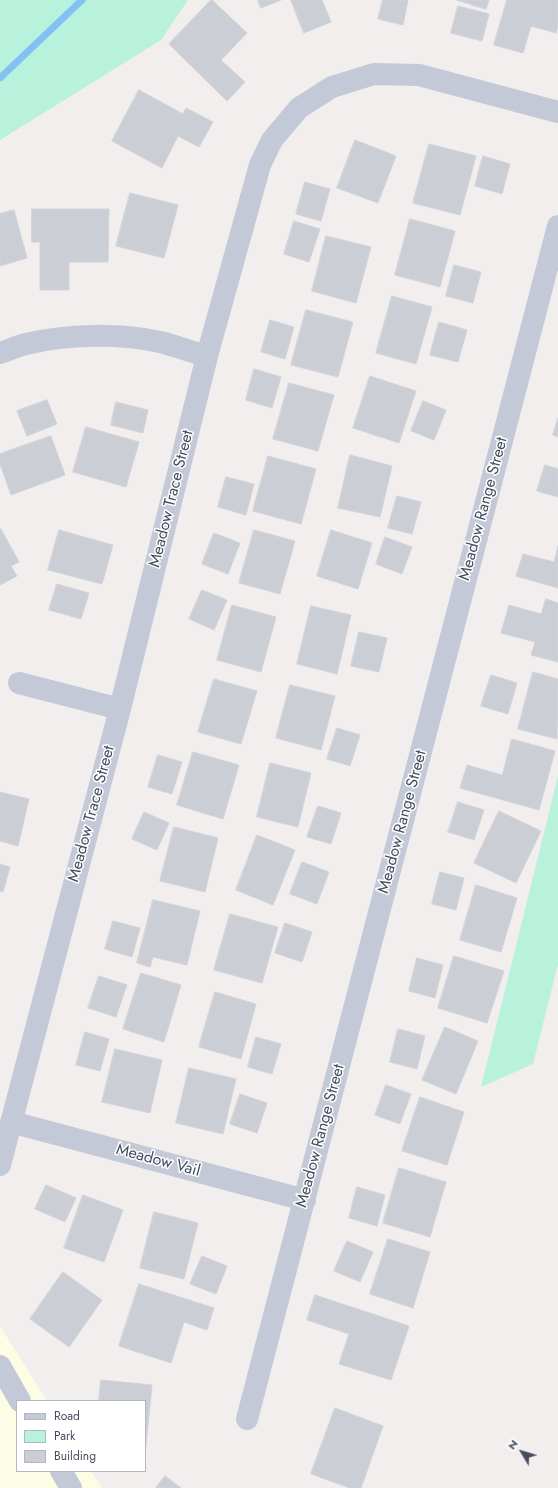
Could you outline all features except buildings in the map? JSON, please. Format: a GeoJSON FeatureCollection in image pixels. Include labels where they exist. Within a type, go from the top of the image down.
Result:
{"type":"FeatureCollection","features":[{"type":"Feature","properties":{"kind":"street","name":"Meadow Trace Street"},"geometry":{"type":"LineString","coordinates":[[0,1165],[120,710],[207,356],[260,165],[272,140],[299,108],[332,87],[374,74],[419,75],[558,112]]}},
{"type":"Feature","properties":{"kind":"street","name":"Meadow Range Street"},"geometry":{"type":"LineString","coordinates":[[247,1419],[558,226]]}},
{"type":"Feature","properties":{"kind":"street"},"geometry":{"type":"LineString","coordinates":[[0,353],[26,344],[57,338],[89,336],[125,337],[159,342],[207,356]]}},
{"type":"Feature","properties":{"kind":"street"},"geometry":{"type":"LineString","coordinates":[[19,683],[120,710]]}},
{"type":"Feature","properties":{"kind":"street","name":"Meadow Vail"},"geometry":{"type":"LineString","coordinates":[[11,1122],[305,1200]]}},
{"type":"Feature","properties":{"kind":"street"},"geometry":{"type":"LineString","coordinates":[[0,1366],[19,1400]]}},
{"type":"Feature","properties":{"kind":"street"},"geometry":{"type":"LineString","coordinates":[[62,1472],[71,1488]]}},
{"type":"Feature","properties":{"kind":"shaded area"},"geometry":{"type":"Polygon","coordinates":[[[0,1326],[46,1400],[16,1400],[16,1472],[92,1472],[102,1488],[0,1488],[0,1326]]]}},
{"type":"Feature","properties":{"kind":"green space"},"geometry":{"type":"Polygon","coordinates":[[[0,0],[188,0],[161,40],[0,140],[0,0]]]}},
{"type":"Feature","properties":{"kind":"green space"},"geometry":{"type":"Polygon","coordinates":[[[558,776],[558,964],[533,1064],[481,1087],[558,776]]]}},
{"type":"Feature","properties":{"kind":"waterway"},"geometry":{"type":"LineString","coordinates":[[0,78],[82,0]]}}]}
